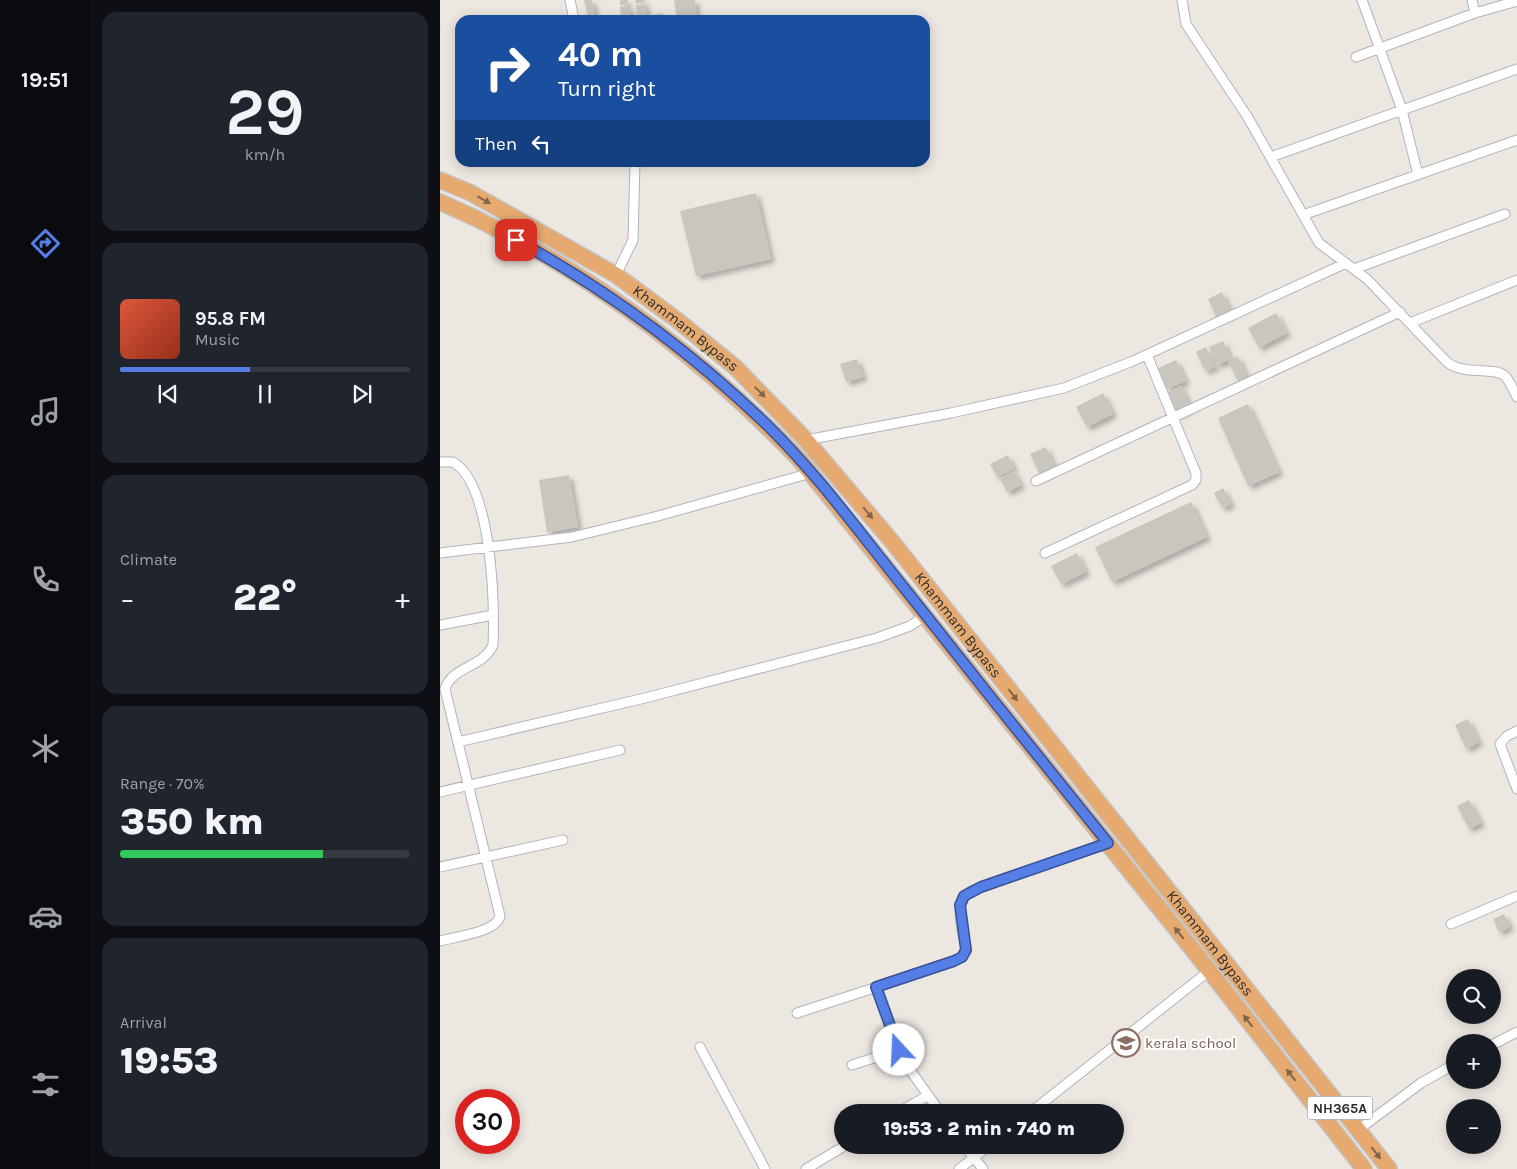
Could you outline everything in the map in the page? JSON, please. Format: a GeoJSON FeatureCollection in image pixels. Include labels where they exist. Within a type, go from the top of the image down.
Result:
{"type":"FeatureCollection","features":[{"type":"Feature","properties":{"kind":"highway","name":"Khammam Bypass"},"geometry":{"type":"LineString","coordinates":[[440,180],[471,192],[616,275],[677,320],[735,367],[806,440],[900,552],[1290,1047],[1389,1169]]}},
{"type":"Feature","properties":{"kind":"highway","name":"Khammam Bypass"},"geometry":{"type":"LineString","coordinates":[[440,202],[469,214],[539,252],[609,295],[674,344],[725,387],[768,427],[811,473],[926,615],[1364,1169]]}},
{"type":"Feature","properties":{"kind":"highway"},"geometry":{"type":"LineString","coordinates":[[885,565],[900,552]]}},
{"type":"Feature","properties":{"kind":"street"},"geometry":{"type":"LineString","coordinates":[[570,0],[573,15]]}},
{"type":"Feature","properties":{"kind":"street"},"geometry":{"type":"LineString","coordinates":[[1182,0],[1186,24],[1271,157],[1319,243],[1354,269],[1400,312],[1448,363],[1456,368],[1467,371],[1494,371],[1504,375],[1517,396]]}},
{"type":"Feature","properties":{"kind":"street"},"geometry":{"type":"LineString","coordinates":[[1362,0],[1402,110],[1418,175]]}},
{"type":"Feature","properties":{"kind":"street"},"geometry":{"type":"LineString","coordinates":[[1472,0],[1475,12]]}},
{"type":"Feature","properties":{"kind":"street"},"geometry":{"type":"LineString","coordinates":[[1356,57],[1475,12],[1517,0]]}},
{"type":"Feature","properties":{"kind":"street"},"geometry":{"type":"LineString","coordinates":[[1271,157],[1517,69]]}},
{"type":"Feature","properties":{"kind":"street"},"geometry":{"type":"LineString","coordinates":[[1303,215],[1517,140]]}},
{"type":"Feature","properties":{"kind":"street"},"geometry":{"type":"LineString","coordinates":[[616,275],[633,240],[635,167]]}},
{"type":"Feature","properties":{"kind":"street"},"geometry":{"type":"LineString","coordinates":[[1354,269],[1505,214]]}},
{"type":"Feature","properties":{"kind":"street"},"geometry":{"type":"LineString","coordinates":[[806,440],[1026,398],[1064,388],[1147,355],[1346,263]]}},
{"type":"Feature","properties":{"kind":"street"},"geometry":{"type":"LineString","coordinates":[[1410,323],[1517,280]]}},
{"type":"Feature","properties":{"kind":"street"},"geometry":{"type":"LineString","coordinates":[[1036,481],[1400,312]]}},
{"type":"Feature","properties":{"kind":"street"},"geometry":{"type":"LineString","coordinates":[[1045,553],[1195,482],[1196,473],[1147,355]]}},
{"type":"Feature","properties":{"kind":"street"},"geometry":{"type":"LineString","coordinates":[[440,462],[453,462],[463,472],[481,508],[489,547],[493,645],[490,653],[485,658],[452,676],[445,688],[467,785],[499,909],[499,920],[490,928],[440,941]]}},
{"type":"Feature","properties":{"kind":"street"},"geometry":{"type":"LineString","coordinates":[[440,553],[572,537],[658,516],[811,473]]}},
{"type":"Feature","properties":{"kind":"street"},"geometry":{"type":"LineString","coordinates":[[440,625],[493,615]]}},
{"type":"Feature","properties":{"kind":"street"},"geometry":{"type":"LineString","coordinates":[[458,742],[645,698],[877,638],[897,632],[926,615]]}},
{"type":"Feature","properties":{"kind":"street"},"geometry":{"type":"LineString","coordinates":[[440,715],[450,713]]}},
{"type":"Feature","properties":{"kind":"street"},"geometry":{"type":"LineString","coordinates":[[1517,731],[1507,736],[1500,744],[1517,789]]}},
{"type":"Feature","properties":{"kind":"street"},"geometry":{"type":"LineString","coordinates":[[440,792],[620,750]]}},
{"type":"Feature","properties":{"kind":"street"},"geometry":{"type":"LineString","coordinates":[[440,867],[563,840]]}},
{"type":"Feature","properties":{"kind":"street"},"geometry":{"type":"LineString","coordinates":[[797,1013],[954,961],[964,955],[966,950],[960,905],[964,896],[971,891],[1108,843]]}},
{"type":"Feature","properties":{"kind":"street"},"geometry":{"type":"LineString","coordinates":[[1451,924],[1517,896]]}},
{"type":"Feature","properties":{"kind":"street"},"geometry":{"type":"LineString","coordinates":[[1041,1104],[1209,971]]}},
{"type":"Feature","properties":{"kind":"street"},"geometry":{"type":"LineString","coordinates":[[876,987],[899,1050],[911,1073],[934,1104]]}},
{"type":"Feature","properties":{"kind":"street"},"geometry":{"type":"LineString","coordinates":[[1501,1040],[1517,1032]]}},
{"type":"Feature","properties":{"kind":"street"},"geometry":{"type":"LineString","coordinates":[[700,1047],[765,1169]]}},
{"type":"Feature","properties":{"kind":"street"},"geometry":{"type":"LineString","coordinates":[[852,1064],[899,1050]]}},
{"type":"Feature","properties":{"kind":"street"},"geometry":{"type":"LineString","coordinates":[[1358,1130],[1421,1083],[1446,1069]]}},
{"type":"Feature","properties":{"kind":"street"},"geometry":{"type":"LineString","coordinates":[[914,1104],[927,1096]]}},
{"type":"Feature","properties":{"kind":"street"},"geometry":{"type":"LineString","coordinates":[[806,1169],[834,1152]]}},
{"type":"Feature","properties":{"kind":"street"},"geometry":{"type":"LineString","coordinates":[[971,1154],[983,1169]]}},
{"type":"Feature","properties":{"kind":"street"},"geometry":{"type":"LineString","coordinates":[[960,1169],[979,1154]]}},
{"type":"Feature","properties":{"kind":"building"},"geometry":{"type":"Polygon","coordinates":[[[584,0],[592,0],[595,15],[588,15],[584,0]]]}},
{"type":"Feature","properties":{"kind":"building"},"geometry":{"type":"Polygon","coordinates":[[[620,0],[628,0],[628,4],[620,5],[620,0]]]}},
{"type":"Feature","properties":{"kind":"building"},"geometry":{"type":"Polygon","coordinates":[[[635,0],[645,0],[645,2],[636,4],[635,0]]]}},
{"type":"Feature","properties":{"kind":"building"},"geometry":{"type":"Polygon","coordinates":[[[674,0],[695,0],[697,15],[676,15],[674,0]]]}},
{"type":"Feature","properties":{"kind":"building"},"geometry":{"type":"Polygon","coordinates":[[[645,4],[647,14],[637,15],[636,5],[645,4]]]}},
{"type":"Feature","properties":{"kind":"building"},"geometry":{"type":"Polygon","coordinates":[[[620,7],[630,7],[631,15],[621,15],[620,7]]]}},
{"type":"Feature","properties":{"kind":"building"},"geometry":{"type":"Polygon","coordinates":[[[756,193],[771,259],[696,276],[680,211],[756,193]]]}},
{"type":"Feature","properties":{"kind":"building"},"geometry":{"type":"Polygon","coordinates":[[[1222,292],[1231,312],[1217,319],[1208,299],[1222,292]]]}},
{"type":"Feature","properties":{"kind":"building"},"geometry":{"type":"Polygon","coordinates":[[[1276,313],[1287,333],[1259,348],[1248,328],[1276,313]]]}},
{"type":"Feature","properties":{"kind":"building"},"geometry":{"type":"Polygon","coordinates":[[[1223,341],[1231,359],[1238,356],[1248,379],[1239,384],[1228,360],[1217,365],[1209,347],[1223,341]]]}},
{"type":"Feature","properties":{"kind":"building"},"geometry":{"type":"Polygon","coordinates":[[[1206,347],[1215,367],[1205,371],[1196,352],[1206,347]]]}},
{"type":"Feature","properties":{"kind":"building"},"geometry":{"type":"Polygon","coordinates":[[[857,359],[863,377],[846,382],[840,364],[857,359]]]}},
{"type":"Feature","properties":{"kind":"building"},"geometry":{"type":"Polygon","coordinates":[[[1176,360],[1186,381],[1167,389],[1158,368],[1176,360]]]}},
{"type":"Feature","properties":{"kind":"building"},"geometry":{"type":"Polygon","coordinates":[[[1181,386],[1191,408],[1175,415],[1166,393],[1181,386]]]}},
{"type":"Feature","properties":{"kind":"building"},"geometry":{"type":"Polygon","coordinates":[[[1103,393],[1113,414],[1087,427],[1076,407],[1103,393]]]}},
{"type":"Feature","properties":{"kind":"building"},"geometry":{"type":"Polygon","coordinates":[[[1248,404],[1279,472],[1248,486],[1218,418],[1248,404]]]}},
{"type":"Feature","properties":{"kind":"building"},"geometry":{"type":"Polygon","coordinates":[[[1046,447],[1055,468],[1040,475],[1030,454],[1046,447]]]}},
{"type":"Feature","properties":{"kind":"building"},"geometry":{"type":"Polygon","coordinates":[[[1008,455],[1014,469],[997,477],[990,464],[1008,455]]]}},
{"type":"Feature","properties":{"kind":"building"},"geometry":{"type":"Polygon","coordinates":[[[1014,471],[1021,485],[1007,492],[1000,478],[1014,471]]]}},
{"type":"Feature","properties":{"kind":"building"},"geometry":{"type":"Polygon","coordinates":[[[569,475],[578,527],[547,532],[539,480],[569,475]]]}},
{"type":"Feature","properties":{"kind":"building"},"geometry":{"type":"Polygon","coordinates":[[[1223,488],[1231,504],[1222,508],[1214,493],[1223,488]]]}},
{"type":"Feature","properties":{"kind":"building"},"geometry":{"type":"Polygon","coordinates":[[[1191,502],[1207,537],[1112,582],[1095,547],[1191,502]]]}},
{"type":"Feature","properties":{"kind":"building"},"geometry":{"type":"Polygon","coordinates":[[[1077,553],[1086,572],[1061,584],[1051,566],[1077,553]]]}},
{"type":"Feature","properties":{"kind":"building"},"geometry":{"type":"Polygon","coordinates":[[[1468,719],[1479,742],[1466,749],[1455,725],[1468,719]]]}},
{"type":"Feature","properties":{"kind":"building"},"geometry":{"type":"Polygon","coordinates":[[[1469,800],[1481,823],[1469,829],[1457,806],[1469,800]]]}},
{"type":"Feature","properties":{"kind":"building"},"geometry":{"type":"Polygon","coordinates":[[[1504,914],[1510,927],[1499,932],[1493,919],[1504,914]]]}},
{"type":"Feature","properties":{"kind":"place","name":"kerala school"},"geometry":{"type":"Point","coordinates":[1126,1043]}},
{"type":"Feature","properties":{"kind":"route"},"geometry":{"type":"LineString","coordinates":[[516,240],[548,257],[609,295],[674,344],[725,387],[768,427],[828,493],[1108,843],[981,887],[964,896],[960,905],[966,950],[964,955],[954,961],[876,987],[899,1050]]}}]}
